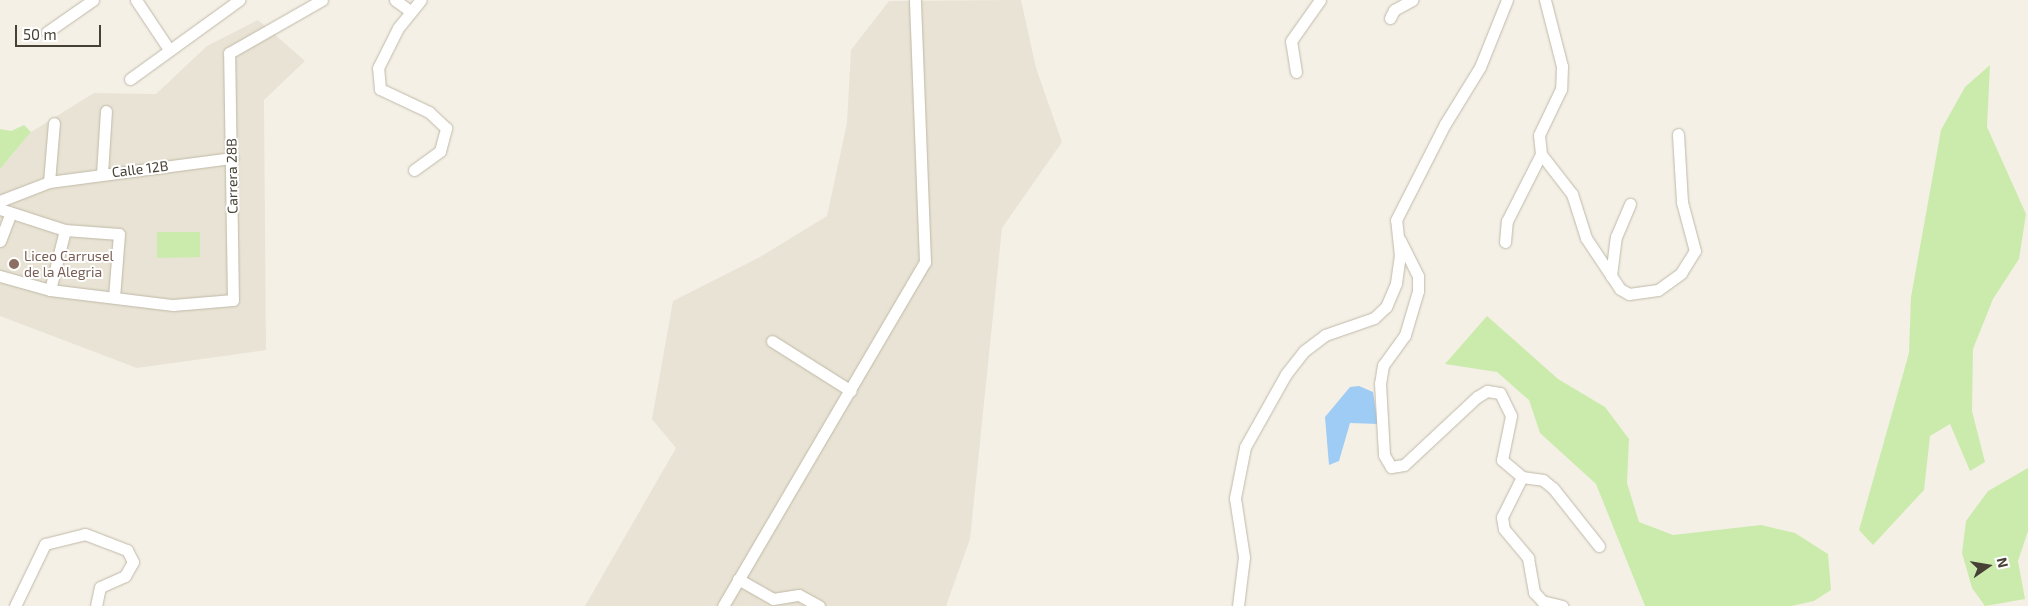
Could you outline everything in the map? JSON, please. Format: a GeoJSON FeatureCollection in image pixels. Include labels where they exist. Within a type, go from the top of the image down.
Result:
{"type":"FeatureCollection","features":[{"type":"Feature","properties":{"kind":"street"},"geometry":{"type":"LineString","coordinates":[[47,32],[93,0]]}},
{"type":"Feature","properties":{"kind":"street"},"geometry":{"type":"LineString","coordinates":[[136,0],[168,48]]}},
{"type":"Feature","properties":{"kind":"street"},"geometry":{"type":"LineString","coordinates":[[130,79],[168,48],[239,0]]}},
{"type":"Feature","properties":{"kind":"street","name":"Carrera 28B"},"geometry":{"type":"LineString","coordinates":[[114,297],[173,305],[233,300],[229,53],[322,0]]}},
{"type":"Feature","properties":{"kind":"street"},"geometry":{"type":"LineString","coordinates":[[395,0],[410,11]]}},
{"type":"Feature","properties":{"kind":"street"},"geometry":{"type":"LineString","coordinates":[[414,170],[440,150],[446,128],[429,112],[380,89],[378,68],[410,11],[421,0]]}},
{"type":"Feature","properties":{"kind":"street"},"geometry":{"type":"LineString","coordinates":[[723,606],[852,391],[925,262],[915,0]]}},
{"type":"Feature","properties":{"kind":"street"},"geometry":{"type":"LineString","coordinates":[[1296,72],[1291,42],[1320,0]]}},
{"type":"Feature","properties":{"kind":"street"},"geometry":{"type":"LineString","coordinates":[[1390,18],[1394,10],[1412,0]]}},
{"type":"Feature","properties":{"kind":"street"},"geometry":{"type":"LineString","coordinates":[[1238,606],[1244,558],[1235,498],[1245,447],[1286,374],[1304,351],[1325,335],[1374,318],[1386,307],[1396,283],[1396,220],[1404,202],[1480,67],[1508,0]]}},
{"type":"Feature","properties":{"kind":"street"},"geometry":{"type":"LineString","coordinates":[[1505,242],[1507,221],[1540,154],[1539,135],[1560,89],[1562,66],[1544,0]]}},
{"type":"Feature","properties":{"kind":"street"},"geometry":{"type":"LineString","coordinates":[[102,174],[106,111]]}},
{"type":"Feature","properties":{"kind":"street"},"geometry":{"type":"LineString","coordinates":[[49,182],[54,123]]}},
{"type":"Feature","properties":{"kind":"street"},"geometry":{"type":"LineString","coordinates":[[1540,154],[1572,194],[1586,238],[1620,289],[1640,296],[1681,273],[1695,251],[1682,202],[1678,134]]}},
{"type":"Feature","properties":{"kind":"street","name":"Calle 12B"},"geometry":{"type":"LineString","coordinates":[[0,201],[49,182],[232,158]]}},
{"type":"Feature","properties":{"kind":"street"},"geometry":{"type":"LineString","coordinates":[[1611,276],[1616,237],[1630,204]]}},
{"type":"Feature","properties":{"kind":"street"},"geometry":{"type":"LineString","coordinates":[[0,209],[65,230],[120,234],[114,297],[50,290],[0,276]]}},
{"type":"Feature","properties":{"kind":"street"},"geometry":{"type":"LineString","coordinates":[[0,241],[12,213]]}},
{"type":"Feature","properties":{"kind":"street"},"geometry":{"type":"LineString","coordinates":[[50,290],[65,230]]}},
{"type":"Feature","properties":{"kind":"street"},"geometry":{"type":"LineString","coordinates":[[1397,236],[1418,276],[1418,291],[1405,335],[1383,365],[1380,383],[1384,455],[1392,467],[1404,465],[1478,396],[1487,391],[1500,393],[1511,416],[1502,460],[1522,477],[1543,480],[1553,488],[1599,546]]}},
{"type":"Feature","properties":{"kind":"street"},"geometry":{"type":"LineString","coordinates":[[772,341],[852,391]]}},
{"type":"Feature","properties":{"kind":"street"},"geometry":{"type":"LineString","coordinates":[[1522,477],[1502,517],[1504,529],[1528,558],[1534,592],[1542,601],[1562,606]]}},
{"type":"Feature","properties":{"kind":"street"},"geometry":{"type":"LineString","coordinates":[[15,606],[45,544],[85,534],[127,550],[133,562],[125,576],[100,587],[96,606]]}},
{"type":"Feature","properties":{"kind":"street"},"geometry":{"type":"LineString","coordinates":[[738,579],[773,599],[799,595],[819,606]]}},
{"type":"Feature","properties":{"kind":"shaded area"},"geometry":{"type":"Polygon","coordinates":[[[1021,0],[1036,68],[1062,142],[1002,228],[970,539],[946,606],[585,606],[676,448],[652,419],[673,301],[760,257],[827,216],[847,123],[851,50],[889,1],[1021,0]]]}},
{"type":"Feature","properties":{"kind":"shaded area"},"geometry":{"type":"Polygon","coordinates":[[[258,20],[305,61],[264,100],[266,350],[137,368],[0,316],[0,169],[31,132],[94,93],[156,94],[207,46],[258,20]]]}},
{"type":"Feature","properties":{"kind":"green space"},"geometry":{"type":"Polygon","coordinates":[[[1990,65],[1987,127],[2026,214],[2019,259],[1993,299],[1973,349],[1972,411],[1985,462],[1970,471],[1950,424],[1930,436],[1924,490],[1873,545],[1859,530],[1909,353],[1911,297],[1941,130],[1965,87],[1990,65]]]}},
{"type":"Feature","properties":{"kind":"green space"},"geometry":{"type":"Polygon","coordinates":[[[24,125],[31,132],[0,169],[0,129],[11,131],[24,125]]]}},
{"type":"Feature","properties":{"kind":"green space"},"geometry":{"type":"Polygon","coordinates":[[[157,232],[200,232],[200,257],[157,258],[157,232]]]}},
{"type":"Feature","properties":{"kind":"green space"},"geometry":{"type":"Polygon","coordinates":[[[1487,316],[1558,379],[1605,407],[1629,439],[1627,483],[1639,522],[1673,535],[1761,525],[1795,533],[1828,554],[1831,590],[1814,601],[1791,606],[1645,606],[1596,484],[1540,433],[1529,400],[1497,372],[1445,364],[1487,316]]]}},
{"type":"Feature","properties":{"kind":"green space"},"geometry":{"type":"Polygon","coordinates":[[[2028,468],[2028,531],[2018,561],[2025,599],[1985,606],[1972,588],[1962,553],[1966,521],[1988,491],[2028,468]]]}},
{"type":"Feature","properties":{"kind":"water"},"geometry":{"type":"Polygon","coordinates":[[[1359,386],[1373,392],[1378,424],[1350,423],[1339,461],[1329,465],[1325,417],[1350,387],[1359,386]]]}},
{"type":"Feature","properties":{"kind":"place","name":"Liceo Carrusel de la Alegria"},"geometry":{"type":"Point","coordinates":[14,264]}}]}
